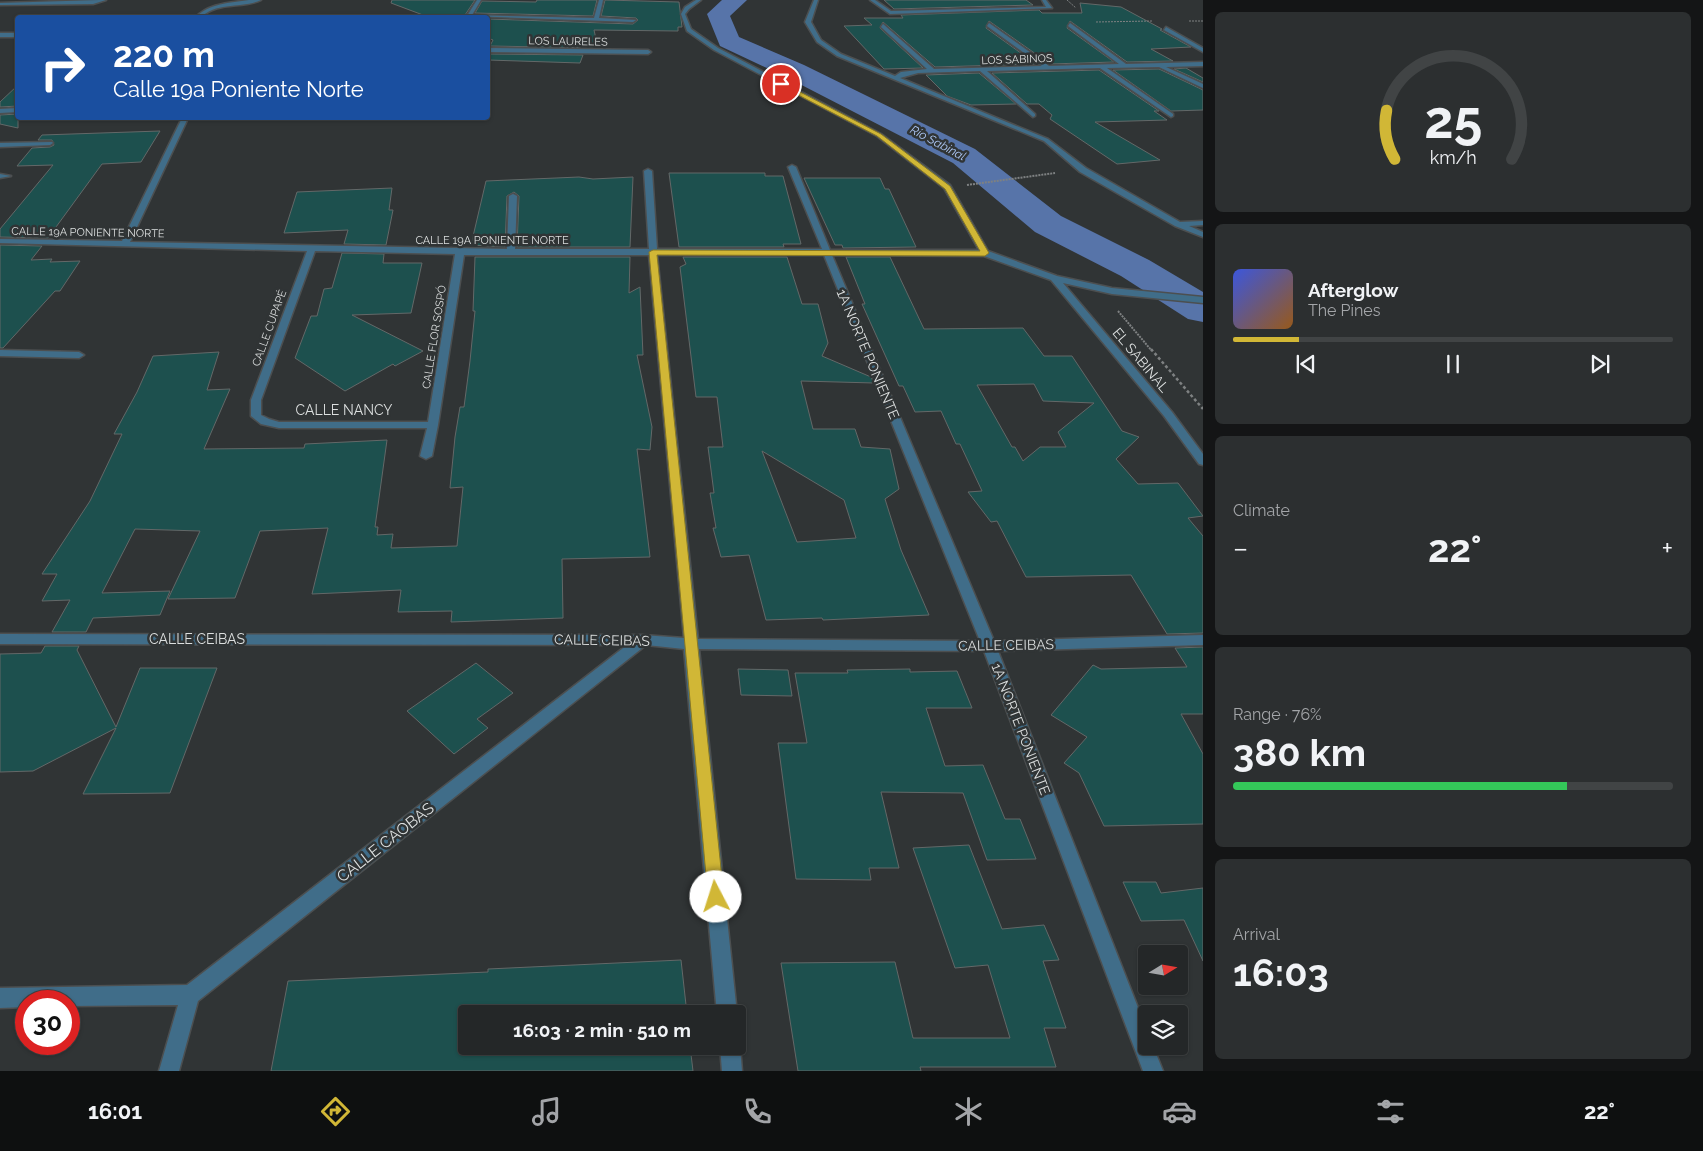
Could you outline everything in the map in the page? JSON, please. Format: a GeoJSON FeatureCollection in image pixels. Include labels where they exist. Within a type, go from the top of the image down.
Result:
{"type":"FeatureCollection","features":[{"type":"Feature","properties":{"kind":"street"},"geometry":{"type":"LineString","coordinates":[[46,4],[53,0]]}},
{"type":"Feature","properties":{"kind":"street"},"geometry":{"type":"LineString","coordinates":[[0,4],[93,3],[104,0]]}},
{"type":"Feature","properties":{"kind":"street"},"geometry":{"type":"LineString","coordinates":[[200,15],[205,10],[218,6],[259,0]]}},
{"type":"Feature","properties":{"kind":"street"},"geometry":{"type":"LineString","coordinates":[[469,15],[479,0]]}},
{"type":"Feature","properties":{"kind":"street"},"geometry":{"type":"LineString","coordinates":[[596,19],[601,0]]}},
{"type":"Feature","properties":{"kind":"street"},"geometry":{"type":"LineString","coordinates":[[699,0],[687,8],[683,14],[689,30],[716,49],[886,141],[948,187],[985,253]]}},
{"type":"Feature","properties":{"kind":"street"},"geometry":{"type":"LineString","coordinates":[[816,0],[808,22],[819,42],[839,55],[1046,140],[1083,170],[1178,224],[1203,235]]}},
{"type":"Feature","properties":{"kind":"street"},"geometry":{"type":"LineString","coordinates":[[872,0],[890,13],[1050,8],[1044,0]]}},
{"type":"Feature","properties":{"kind":"street"},"geometry":{"type":"LineString","coordinates":[[490,16],[633,20]]}},
{"type":"Feature","properties":{"kind":"street"},"geometry":{"type":"LineString","coordinates":[[989,25],[1048,68]]}},
{"type":"Feature","properties":{"kind":"street"},"geometry":{"type":"LineString","coordinates":[[1070,25],[1125,66]]}},
{"type":"Feature","properties":{"kind":"street"},"geometry":{"type":"LineString","coordinates":[[883,26],[933,71]]}},
{"type":"Feature","properties":{"kind":"street"},"geometry":{"type":"LineString","coordinates":[[1166,29],[1203,50]]}},
{"type":"Feature","properties":{"kind":"street"},"geometry":{"type":"LineString","coordinates":[[0,35],[15,35]]}},
{"type":"Feature","properties":{"kind":"street","name":"LOS LAURELES"},"geometry":{"type":"LineString","coordinates":[[490,50],[648,52]]}},
{"type":"Feature","properties":{"kind":"street","name":"LOS SABINOS"},"geometry":{"type":"LineString","coordinates":[[894,79],[930,75],[933,71],[1203,64]]}},
{"type":"Feature","properties":{"kind":"street"},"geometry":{"type":"LineString","coordinates":[[1159,66],[1203,86]]}},
{"type":"Feature","properties":{"kind":"street"},"geometry":{"type":"LineString","coordinates":[[1102,67],[1171,115]]}},
{"type":"Feature","properties":{"kind":"street"},"geometry":{"type":"LineString","coordinates":[[982,70],[1033,115]]}},
{"type":"Feature","properties":{"kind":"street"},"geometry":{"type":"LineString","coordinates":[[0,110],[15,110]]}},
{"type":"Feature","properties":{"kind":"street"},"geometry":{"type":"LineString","coordinates":[[125,244],[184,120]]}},
{"type":"Feature","properties":{"kind":"street"},"geometry":{"type":"LineString","coordinates":[[0,145],[50,143]]}},
{"type":"Feature","properties":{"kind":"street","name":"1A NORTE PONIENTE"},"geometry":{"type":"LineString","coordinates":[[792,167],[989,646],[1152,1071]]}},
{"type":"Feature","properties":{"kind":"street"},"geometry":{"type":"LineString","coordinates":[[648,171],[653,252],[726,1005]]}},
{"type":"Feature","properties":{"kind":"street"},"geometry":{"type":"LineString","coordinates":[[511,252],[513,196]]}},
{"type":"Feature","properties":{"kind":"street"},"geometry":{"type":"LineString","coordinates":[[1178,224],[1203,223]]}},
{"type":"Feature","properties":{"kind":"street","name":"CALLE 19A PONIENTE NORTE"},"geometry":{"type":"LineString","coordinates":[[0,241],[460,252],[985,253],[1054,278]]}},
{"type":"Feature","properties":{"kind":"street","name":"CALLE CUPAPÉ"},"geometry":{"type":"LineString","coordinates":[[256,416],[254,408],[256,400],[312,249]]}},
{"type":"Feature","properties":{"kind":"street","name":"CALLE FLOR SOSPÓ"},"geometry":{"type":"LineString","coordinates":[[426,456],[433,425],[460,252]]}},
{"type":"Feature","properties":{"kind":"street"},"geometry":{"type":"LineString","coordinates":[[1054,278],[1112,291],[1203,300]]}},
{"type":"Feature","properties":{"kind":"street","name":"EL SABINAL"},"geometry":{"type":"LineString","coordinates":[[1054,278],[1168,414],[1203,462]]}},
{"type":"Feature","properties":{"kind":"street"},"geometry":{"type":"LineString","coordinates":[[0,353],[79,355]]}},
{"type":"Feature","properties":{"kind":"street","name":"CALLE NANCY"},"geometry":{"type":"LineString","coordinates":[[256,416],[265,422],[279,425],[433,425]]}},
{"type":"Feature","properties":{"kind":"street","name":"CALLE CEIBAS"},"geometry":{"type":"LineString","coordinates":[[0,639],[643,640],[691,644],[989,646],[1203,640]]}},
{"type":"Feature","properties":{"kind":"street","name":"CALLE CAOBAS"},"geometry":{"type":"LineString","coordinates":[[190,995],[643,640]]}},
{"type":"Feature","properties":{"kind":"street"},"geometry":{"type":"LineString","coordinates":[[0,998],[190,995],[168,1071]]}},
{"type":"Feature","properties":{"kind":"street"},"geometry":{"type":"LineString","coordinates":[[731,1055],[732,1071]]}},
{"type":"Feature","properties":{"kind":"path"},"geometry":{"type":"LineString","coordinates":[[1184,21],[1203,20]]}},
{"type":"Feature","properties":{"kind":"path"},"geometry":{"type":"LineString","coordinates":[[1097,22],[1155,21]]}},
{"type":"Feature","properties":{"kind":"path"},"geometry":{"type":"LineString","coordinates":[[964,185],[1058,173]]}},
{"type":"Feature","properties":{"kind":"path"},"geometry":{"type":"LineString","coordinates":[[1097,288],[1203,409]]}},
{"type":"Feature","properties":{"kind":"building"},"geometry":{"type":"Polygon","coordinates":[[[392,0],[475,0],[465,15],[423,15],[391,3],[392,0]]]}},
{"type":"Feature","properties":{"kind":"building"},"geometry":{"type":"Polygon","coordinates":[[[537,0],[597,0],[593,16],[475,13],[482,1],[536,2],[537,0]]]}},
{"type":"Feature","properties":{"kind":"building"},"geometry":{"type":"Polygon","coordinates":[[[605,0],[679,2],[682,27],[678,27],[678,31],[594,30],[598,48],[490,46],[493,40],[490,39],[490,19],[633,24],[638,20],[636,18],[601,16],[605,0]]]}},
{"type":"Feature","properties":{"kind":"building"},"geometry":{"type":"Polygon","coordinates":[[[884,0],[1026,0],[1033,5],[894,9],[884,0]]]}},
{"type":"Feature","properties":{"kind":"building"},"geometry":{"type":"Polygon","coordinates":[[[1080,3],[1121,7],[1191,47],[1151,49],[1173,61],[1127,62],[1070,21],[1067,28],[1114,62],[1050,64],[989,21],[986,28],[1036,64],[935,67],[883,22],[880,28],[923,68],[884,69],[844,26],[872,25],[864,18],[903,18],[901,15],[1039,10],[1042,13],[1082,13],[1080,3]]]}},
{"type":"Feature","properties":{"kind":"building"},"geometry":{"type":"Polygon","coordinates":[[[490,54],[583,55],[580,63],[490,60],[490,54]]]}},
{"type":"Feature","properties":{"kind":"building"},"geometry":{"type":"Polygon","coordinates":[[[1186,68],[1203,78],[1203,82],[1174,69],[1186,68]]]}},
{"type":"Feature","properties":{"kind":"building"},"geometry":{"type":"Polygon","coordinates":[[[1159,69],[1203,90],[1203,110],[1171,111],[1113,70],[1159,69]]]}},
{"type":"Feature","properties":{"kind":"building"},"geometry":{"type":"Polygon","coordinates":[[[1099,70],[1159,111],[1154,111],[1167,120],[1095,122],[1160,160],[1117,164],[1050,119],[1052,115],[1039,104],[1027,104],[992,73],[1099,70]]]}},
{"type":"Feature","properties":{"kind":"building"},"geometry":{"type":"Polygon","coordinates":[[[979,73],[1016,104],[971,105],[947,96],[926,75],[979,73]]]}},
{"type":"Feature","properties":{"kind":"building"},"geometry":{"type":"Polygon","coordinates":[[[15,88],[15,106],[0,107],[0,102],[15,88]]]}},
{"type":"Feature","properties":{"kind":"building"},"geometry":{"type":"Polygon","coordinates":[[[15,114],[15,120],[18,120],[18,128],[0,124],[0,115],[15,114]]]}},
{"type":"Feature","properties":{"kind":"building"},"geometry":{"type":"Polygon","coordinates":[[[160,131],[141,162],[102,164],[48,238],[0,237],[0,229],[53,165],[17,166],[32,148],[54,145],[52,140],[38,140],[42,135],[160,131]]]}},
{"type":"Feature","properties":{"kind":"building"},"geometry":{"type":"Polygon","coordinates":[[[669,173],[765,173],[765,176],[783,176],[801,244],[783,244],[784,247],[679,247],[669,173]]]}},
{"type":"Feature","properties":{"kind":"building"},"geometry":{"type":"Polygon","coordinates":[[[579,177],[593,179],[633,177],[630,247],[517,247],[519,196],[514,192],[507,196],[505,247],[471,245],[486,181],[579,177]]]}},
{"type":"Feature","properties":{"kind":"building"},"geometry":{"type":"Polygon","coordinates":[[[804,178],[880,178],[885,189],[889,189],[916,247],[843,248],[842,245],[835,245],[804,178]]]}},
{"type":"Feature","properties":{"kind":"building"},"geometry":{"type":"Polygon","coordinates":[[[392,188],[389,210],[393,210],[386,245],[344,244],[348,230],[284,233],[297,192],[392,188]]]}},
{"type":"Feature","properties":{"kind":"building"},"geometry":{"type":"Polygon","coordinates":[[[0,245],[42,246],[31,260],[52,259],[50,262],[80,261],[60,291],[55,291],[3,348],[0,348],[0,245]]]}},
{"type":"Feature","properties":{"kind":"building"},"geometry":{"type":"Polygon","coordinates":[[[342,253],[384,254],[383,263],[422,263],[411,313],[352,315],[423,351],[395,366],[393,364],[345,391],[295,358],[311,316],[317,316],[324,289],[332,288],[342,253]]]}},
{"type":"Feature","properties":{"kind":"building"},"geometry":{"type":"Polygon","coordinates":[[[475,257],[630,257],[629,293],[640,287],[643,355],[637,355],[652,427],[650,450],[637,449],[650,557],[562,559],[563,618],[451,622],[452,611],[398,612],[401,590],[312,594],[328,528],[260,531],[235,598],[168,599],[200,531],[135,529],[102,593],[170,591],[160,615],[93,618],[86,632],[52,632],[70,600],[42,601],[57,574],[42,574],[90,501],[122,434],[114,434],[137,392],[153,356],[219,352],[207,390],[230,389],[204,449],[304,448],[305,444],[387,440],[375,527],[378,527],[377,535],[393,534],[391,548],[457,546],[463,487],[450,488],[455,437],[460,407],[464,407],[470,361],[475,311],[473,311],[475,257]]]}},
{"type":"Feature","properties":{"kind":"building"},"geometry":{"type":"Polygon","coordinates":[[[683,257],[787,257],[802,304],[818,304],[828,343],[822,356],[871,377],[874,383],[801,381],[813,429],[855,429],[861,447],[890,449],[899,489],[885,499],[901,550],[929,615],[823,620],[822,618],[766,620],[749,555],[721,557],[713,528],[716,528],[710,493],[714,493],[708,447],[723,447],[717,397],[696,397],[680,267],[686,264],[683,257]],[[762,451],[797,542],[856,538],[844,500],[762,451]]]}},
{"type":"Feature","properties":{"kind":"building"},"geometry":{"type":"Polygon","coordinates":[[[846,257],[890,257],[924,329],[1023,328],[1044,356],[1072,356],[1122,431],[1139,437],[1116,459],[1138,484],[1178,483],[1203,516],[1188,518],[1203,536],[1203,633],[1167,634],[1131,575],[1026,577],[997,521],[991,522],[968,492],[982,491],[960,444],[956,444],[941,411],[915,412],[903,386],[899,386],[862,304],[865,304],[846,257]],[[1034,384],[977,385],[1012,447],[1015,447],[1023,461],[1040,447],[1066,447],[1058,432],[1094,403],[1043,401],[1034,384]]]}},
{"type":"Feature","properties":{"kind":"building"},"geometry":{"type":"Polygon","coordinates":[[[45,646],[79,646],[77,650],[116,727],[140,668],[217,668],[170,793],[83,794],[116,728],[33,771],[0,772],[0,654],[41,653],[45,646]]]}},
{"type":"Feature","properties":{"kind":"building"},"geometry":{"type":"Polygon","coordinates":[[[1203,647],[1203,714],[1181,714],[1203,754],[1203,824],[1104,826],[1079,773],[1064,763],[1087,737],[1051,715],[1093,665],[1101,669],[1187,667],[1175,648],[1203,647]]]}},
{"type":"Feature","properties":{"kind":"building"},"geometry":{"type":"Polygon","coordinates":[[[476,663],[513,693],[477,719],[488,728],[454,754],[407,711],[476,663]]]}},
{"type":"Feature","properties":{"kind":"building"},"geometry":{"type":"Polygon","coordinates":[[[738,669],[788,670],[792,696],[741,695],[738,669]]]}},
{"type":"Feature","properties":{"kind":"building"},"geometry":{"type":"Polygon","coordinates":[[[910,669],[910,672],[957,671],[972,708],[926,708],[945,766],[983,765],[1005,819],[1020,819],[1036,859],[987,860],[963,793],[881,792],[899,868],[869,868],[871,880],[796,879],[778,743],[807,743],[795,673],[848,673],[847,670],[910,669]]]}},
{"type":"Feature","properties":{"kind":"building"},"geometry":{"type":"Polygon","coordinates":[[[969,845],[1002,929],[1044,925],[1059,960],[1043,961],[1066,1028],[1044,1028],[1056,1067],[920,1067],[921,1071],[798,1071],[781,963],[895,962],[913,1038],[1010,1038],[988,965],[955,968],[913,848],[969,845]]]}},
{"type":"Feature","properties":{"kind":"building"},"geometry":{"type":"Polygon","coordinates":[[[1123,882],[1156,882],[1161,893],[1203,888],[1203,961],[1184,920],[1141,921],[1123,882]]]}},
{"type":"Feature","properties":{"kind":"building"},"geometry":{"type":"Polygon","coordinates":[[[681,960],[686,1005],[458,1005],[458,1055],[691,1055],[693,1071],[271,1071],[288,981],[488,972],[488,969],[681,960]]]}},
{"type":"Feature","properties":{"kind":"waterway","name":"Río Sabinal"},"geometry":{"type":"LineString","coordinates":[[736,0],[718,14],[729,41],[795,71],[964,156],[1048,224],[1135,268],[1203,310]]}},
{"type":"Feature","properties":{"kind":"route"},"geometry":{"type":"LineString","coordinates":[[716,897],[653,252],[985,253],[948,187],[879,135],[781,84]]}}]}
